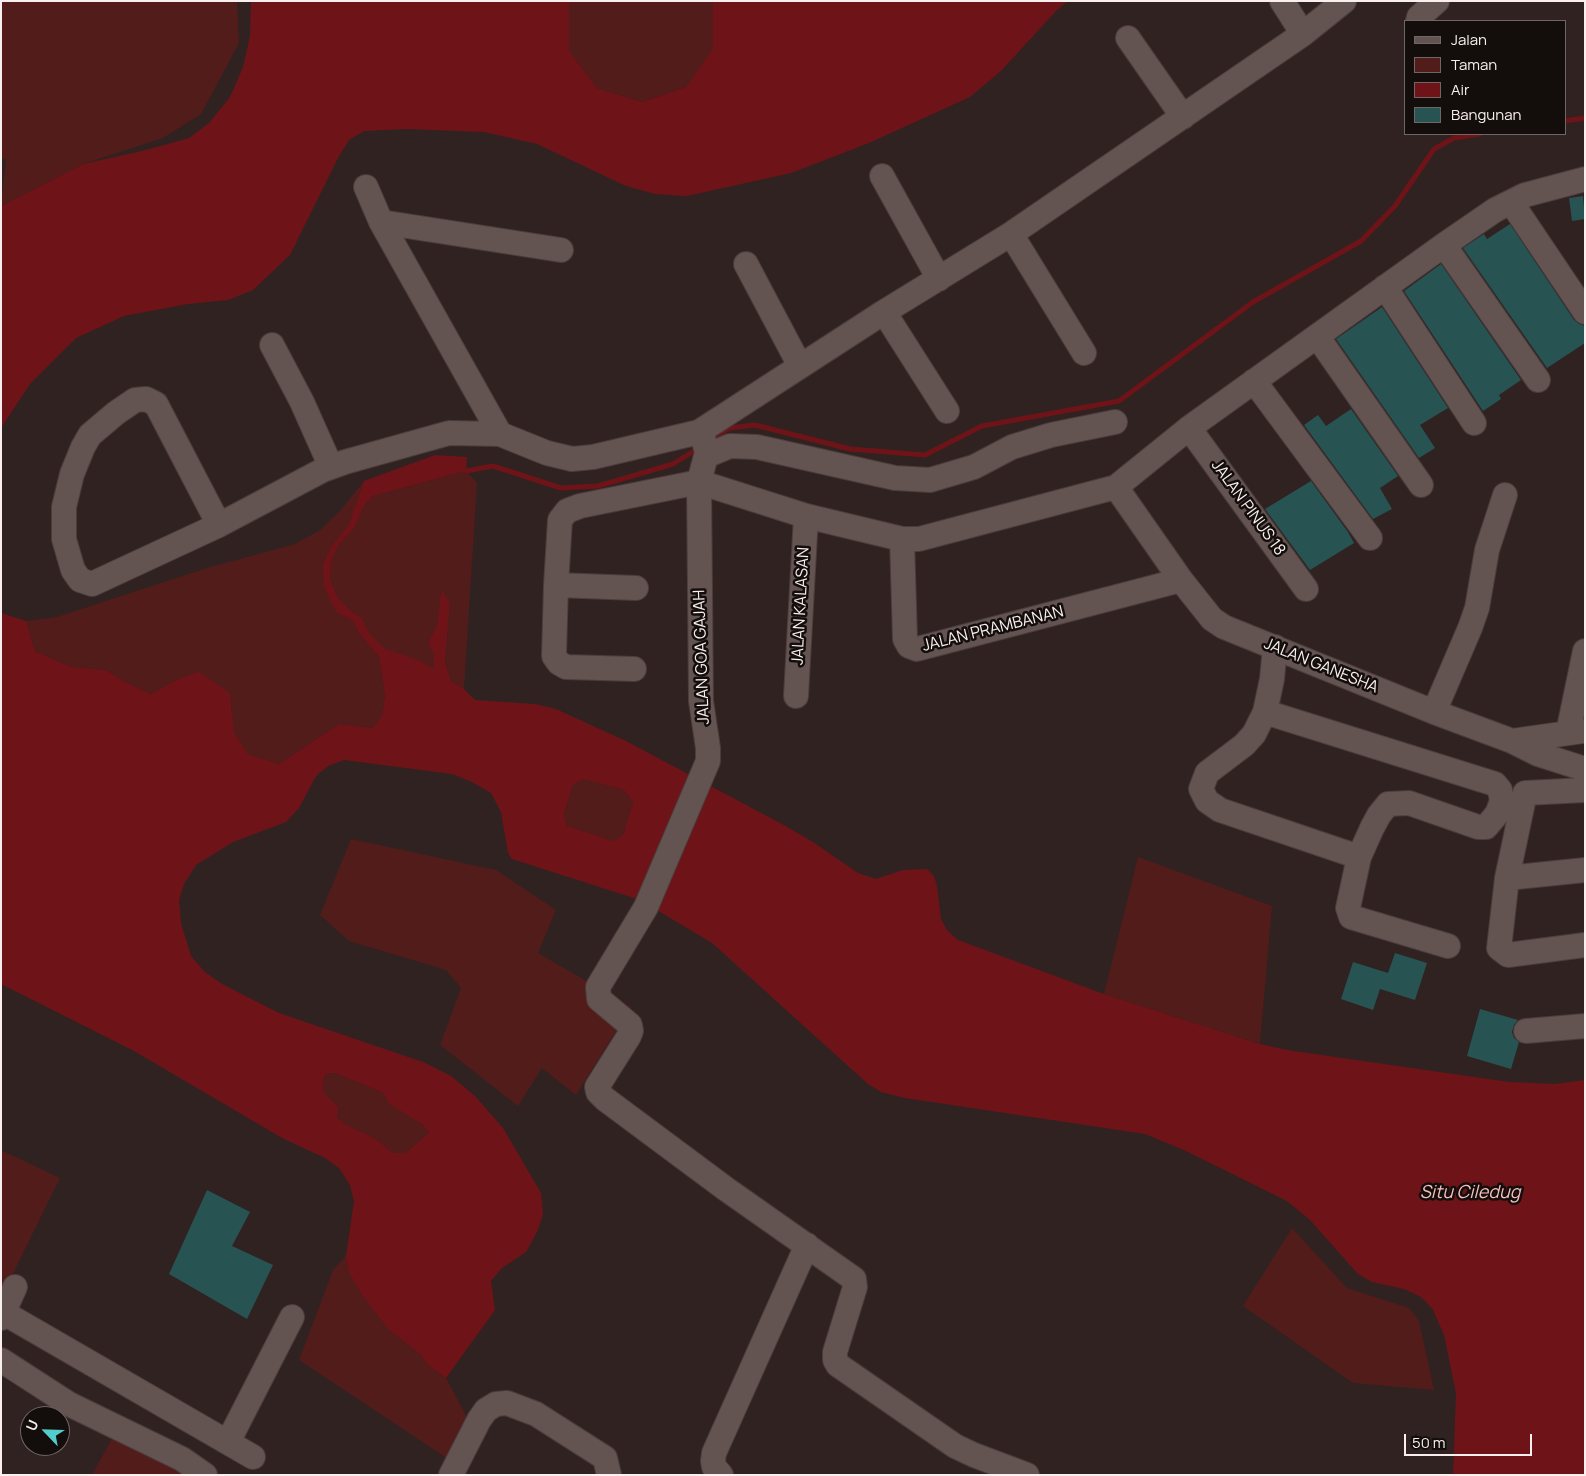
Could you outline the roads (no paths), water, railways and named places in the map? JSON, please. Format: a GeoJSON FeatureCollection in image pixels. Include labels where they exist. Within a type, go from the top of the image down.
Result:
{"type":"FeatureCollection","features":[{"type":"Feature","properties":{"kind":"street"},"geometry":{"type":"LineString","coordinates":[[1282,1],[1303,34]]}},
{"type":"Feature","properties":{"kind":"street"},"geometry":{"type":"LineString","coordinates":[[704,444],[800,366],[1011,234],[1303,34],[1344,1]]}},
{"type":"Feature","properties":{"kind":"street"},"geometry":{"type":"LineString","coordinates":[[1418,20],[1419,16],[1437,1]]}},
{"type":"Feature","properties":{"kind":"street"},"geometry":{"type":"LineString","coordinates":[[1128,38],[1183,117]]}},
{"type":"Feature","properties":{"kind":"street"},"geometry":{"type":"LineString","coordinates":[[882,176],[939,279]]}},
{"type":"Feature","properties":{"kind":"street"},"geometry":{"type":"LineString","coordinates":[[634,670],[566,668],[554,656],[560,520],[567,511],[580,506],[699,482],[806,516],[902,539],[919,538],[1116,486],[1189,428],[1495,210],[1525,195],[1585,179]]}},
{"type":"Feature","properties":{"kind":"street"},"geometry":{"type":"LineString","coordinates":[[366,187],[381,222],[500,434]]}},
{"type":"Feature","properties":{"kind":"street"},"geometry":{"type":"LineString","coordinates":[[1511,202],[1585,312]]}},
{"type":"Feature","properties":{"kind":"street"},"geometry":{"type":"LineString","coordinates":[[381,222],[560,250]]}},
{"type":"Feature","properties":{"kind":"street"},"geometry":{"type":"LineString","coordinates":[[1011,234],[1084,353]]}},
{"type":"Feature","properties":{"kind":"street"},"geometry":{"type":"LineString","coordinates":[[1444,245],[1538,380]]}},
{"type":"Feature","properties":{"kind":"street"},"geometry":{"type":"LineString","coordinates":[[746,264],[800,366]]}},
{"type":"Feature","properties":{"kind":"street"},"geometry":{"type":"LineString","coordinates":[[1385,287],[1474,423]]}},
{"type":"Feature","properties":{"kind":"street"},"geometry":{"type":"LineString","coordinates":[[884,312],[947,411]]}},
{"type":"Feature","properties":{"kind":"street"},"geometry":{"type":"LineString","coordinates":[[1318,336],[1421,485]]}},
{"type":"Feature","properties":{"kind":"street"},"geometry":{"type":"LineString","coordinates":[[272,345],[302,402],[331,467]]}},
{"type":"Feature","properties":{"kind":"street"},"geometry":{"type":"LineString","coordinates":[[1254,381],[1370,538]]}},
{"type":"Feature","properties":{"kind":"street"},"geometry":{"type":"LineString","coordinates":[[219,525],[156,404],[146,400],[135,400],[90,435],[72,474],[64,507],[64,539],[73,570],[80,580],[92,584],[219,525],[331,467],[449,433],[500,434],[547,453],[572,459],[704,444],[757,447],[895,478],[930,480],[974,467],[1012,447],[1051,434],[1115,422]]}},
{"type":"Feature","properties":{"kind":"street","name":"JALAN PINUS 18"},"geometry":{"type":"LineString","coordinates":[[1189,428],[1306,589]]}},
{"type":"Feature","properties":{"kind":"street","name":"JALAN GOA GAJAH"},"geometry":{"type":"LineString","coordinates":[[704,444],[699,482],[701,701],[708,748],[708,761],[646,907],[598,987],[599,999],[630,1025],[630,1036],[598,1088],[598,1092],[726,1189],[807,1245]]}},
{"type":"Feature","properties":{"kind":"street","name":"JALAN GANESHA"},"geometry":{"type":"LineString","coordinates":[[1116,486],[1181,580],[1212,619],[1224,627],[1434,712],[1512,741],[1538,754],[1585,769]]}},
{"type":"Feature","properties":{"kind":"street"},"geometry":{"type":"LineString","coordinates":[[1434,712],[1465,644],[1477,608],[1487,550],[1505,495]]}},
{"type":"Feature","properties":{"kind":"street","name":"JALAN KALASAN"},"geometry":{"type":"LineString","coordinates":[[796,696],[806,516]]}},
{"type":"Feature","properties":{"kind":"street","name":"JALAN PRAMBANAN"},"geometry":{"type":"LineString","coordinates":[[902,539],[905,639],[909,646],[917,649],[1181,580]]}},
{"type":"Feature","properties":{"kind":"street"},"geometry":{"type":"LineString","coordinates":[[556,585],[636,588]]}},
{"type":"Feature","properties":{"kind":"street"},"geometry":{"type":"LineString","coordinates":[[1275,647],[1272,679],[1264,712],[1254,734],[1207,773],[1201,789],[1207,801],[1220,810],[1359,857]]}},
{"type":"Feature","properties":{"kind":"street"},"geometry":{"type":"LineString","coordinates":[[1512,741],[1576,732],[1585,652]]}},
{"type":"Feature","properties":{"kind":"street"},"geometry":{"type":"LineString","coordinates":[[1264,712],[1495,784],[1500,790],[1502,801],[1497,814],[1486,827],[1478,827],[1409,803],[1388,804],[1375,822],[1359,857],[1348,908],[1351,917],[1448,946]]}},
{"type":"Feature","properties":{"kind":"street"},"geometry":{"type":"LineString","coordinates":[[1538,754],[1525,793],[1507,878],[1499,948],[1508,955],[1585,945]]}},
{"type":"Feature","properties":{"kind":"street"},"geometry":{"type":"LineString","coordinates":[[1525,793],[1585,790]]}},
{"type":"Feature","properties":{"kind":"street"},"geometry":{"type":"LineString","coordinates":[[1507,878],[1585,870]]}},
{"type":"Feature","properties":{"kind":"street"},"geometry":{"type":"LineString","coordinates":[[1526,1031],[1585,1026]]}},
{"type":"Feature","properties":{"kind":"street"},"geometry":{"type":"LineString","coordinates":[[721,1475],[714,1467],[712,1461],[714,1453],[807,1245],[854,1280],[855,1287],[835,1352],[835,1360],[838,1365],[955,1446],[974,1456],[1027,1475]]}},
{"type":"Feature","properties":{"kind":"street"},"geometry":{"type":"LineString","coordinates":[[15,1287],[2,1315],[253,1457]]}},
{"type":"Feature","properties":{"kind":"street"},"geometry":{"type":"LineString","coordinates":[[228,1442],[292,1317]]}},
{"type":"Feature","properties":{"kind":"street"},"geometry":{"type":"LineString","coordinates":[[1,1360],[69,1404],[182,1459],[205,1475]]}},
{"type":"Feature","properties":{"kind":"street"},"geometry":{"type":"LineString","coordinates":[[460,1471],[479,1420],[486,1410],[496,1404],[507,1403],[536,1414],[605,1458],[609,1475]]}},
{"type":"Feature","properties":{"kind":"water"},"geometry":{"type":"Polygon","coordinates":[[[251,1],[570,1],[569,51],[597,88],[642,102],[686,87],[713,49],[713,1],[1068,1],[1057,10],[1001,71],[970,97],[869,143],[791,173],[687,196],[655,194],[626,186],[537,144],[484,132],[407,129],[364,131],[349,140],[338,158],[290,255],[253,290],[228,300],[188,304],[124,316],[76,338],[30,384],[1,428],[1,206],[83,164],[189,138],[209,123],[230,97],[243,67],[250,36],[251,1]]]}},
{"type":"Feature","properties":{"kind":"water","name":"Situ Ciledug"},"geometry":{"type":"Polygon","coordinates":[[[435,455],[467,457],[466,471],[373,496],[364,506],[354,529],[339,544],[332,559],[330,579],[338,598],[350,610],[362,618],[369,633],[385,649],[421,661],[434,670],[434,653],[428,643],[437,625],[441,590],[450,603],[445,661],[451,681],[464,689],[475,700],[535,704],[556,709],[626,741],[782,824],[813,842],[858,873],[876,879],[903,870],[927,869],[934,876],[937,886],[941,919],[947,930],[958,940],[1104,994],[1260,1044],[1287,1050],[1509,1082],[1555,1084],[1585,1080],[1585,1475],[1453,1475],[1456,1393],[1444,1335],[1432,1308],[1421,1297],[1404,1289],[1372,1282],[1358,1274],[1309,1219],[1287,1201],[1186,1151],[1145,1134],[905,1098],[881,1092],[868,1084],[712,943],[640,900],[512,859],[508,853],[501,812],[491,793],[472,782],[452,774],[344,760],[328,766],[316,776],[299,808],[286,822],[233,842],[196,865],[184,884],[179,900],[181,923],[191,956],[205,972],[222,984],[279,1013],[423,1062],[451,1076],[475,1096],[503,1128],[541,1193],[543,1214],[538,1230],[526,1252],[502,1268],[491,1281],[495,1310],[446,1378],[428,1365],[420,1354],[388,1329],[359,1290],[349,1272],[346,1256],[354,1201],[350,1185],[339,1168],[325,1158],[282,1138],[134,1051],[1,984],[1,613],[26,621],[35,651],[71,667],[106,670],[127,683],[151,694],[178,679],[199,672],[230,693],[234,732],[248,754],[279,764],[339,724],[373,728],[382,716],[385,695],[379,657],[358,632],[353,621],[336,612],[324,587],[323,564],[332,545],[348,526],[364,481],[435,455]],[[583,779],[573,785],[564,814],[567,826],[614,841],[623,835],[633,802],[624,790],[583,779]],[[335,1073],[326,1074],[323,1082],[323,1092],[339,1108],[337,1117],[345,1124],[376,1139],[393,1153],[405,1153],[429,1133],[423,1125],[389,1104],[383,1093],[335,1073]]]}},
{"type":"Feature","properties":{"kind":"waterway"},"geometry":{"type":"LineString","coordinates":[[1566,121],[1585,118]]}},
{"type":"Feature","properties":{"kind":"waterway"},"geometry":{"type":"LineString","coordinates":[[711,440],[729,428],[755,425],[850,449],[925,455],[982,426],[1119,401],[1253,302],[1361,241],[1395,206],[1434,149],[1454,138],[1474,135]]}},
{"type":"Feature","properties":{"kind":"waterway"},"geometry":{"type":"LineString","coordinates":[[466,471],[493,466],[561,488],[598,486],[673,464],[700,447]]}}]}
